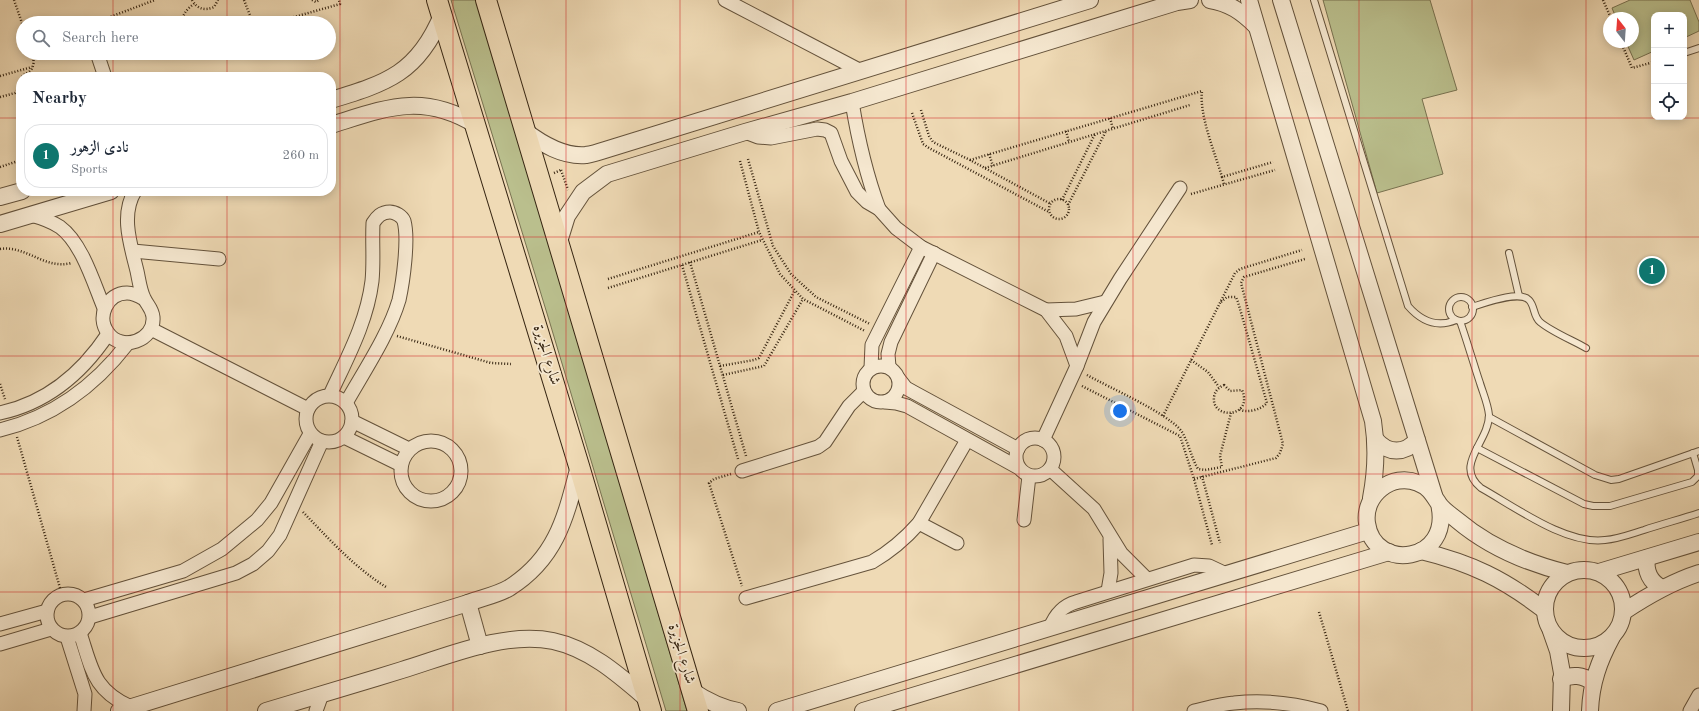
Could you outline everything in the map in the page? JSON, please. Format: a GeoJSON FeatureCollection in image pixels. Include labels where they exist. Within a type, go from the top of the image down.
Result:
{"type":"FeatureCollection","features":[{"type":"Feature","properties":{"kind":"main road","name":"شارع الجزيرة"},"geometry":{"type":"LineString","coordinates":[[486,0],[698,711]]}},
{"type":"Feature","properties":{"kind":"main road","name":"شارع الجزيرة"},"geometry":{"type":"LineString","coordinates":[[440,8],[579,466],[649,705]]}},
{"type":"Feature","properties":{"kind":"street"},"geometry":{"type":"LineString","coordinates":[[725,0],[861,71]]}},
{"type":"Feature","properties":{"kind":"street"},"geometry":{"type":"LineString","coordinates":[[525,130],[543,144],[555,149],[564,152],[586,155],[1090,0]]}},
{"type":"Feature","properties":{"kind":"street"},"geometry":{"type":"LineString","coordinates":[[1210,0],[1221,2],[1241,12],[1257,27]]}},
{"type":"Feature","properties":{"kind":"street"},"geometry":{"type":"LineString","coordinates":[[1249,0],[1373,421],[1376,440],[1376,466],[1371,498],[1366,514],[1368,531],[1376,544],[1389,552],[1400,555],[1410,555],[1421,551],[1435,539],[1439,531],[1442,522],[1437,500],[1417,440],[1281,0]]}},
{"type":"Feature","properties":{"kind":"street"},"geometry":{"type":"LineString","coordinates":[[558,245],[567,216],[583,192],[607,174],[745,132],[852,102],[1181,1]]}},
{"type":"Feature","properties":{"kind":"street"},"geometry":{"type":"LineString","coordinates":[[336,98],[370,88],[393,76],[406,67],[428,44],[440,8]]}},
{"type":"Feature","properties":{"kind":"street"},"geometry":{"type":"LineString","coordinates":[[99,60],[103,72]]}},
{"type":"Feature","properties":{"kind":"street"},"geometry":{"type":"LineString","coordinates":[[370,88],[376,111]]}},
{"type":"Feature","properties":{"kind":"street"},"geometry":{"type":"LineString","coordinates":[[852,102],[861,154],[868,181],[879,209]]}},
{"type":"Feature","properties":{"kind":"street"},"geometry":{"type":"LineString","coordinates":[[336,123],[376,111],[408,105],[436,107],[457,114],[476,125]]}},
{"type":"Feature","properties":{"kind":"street"},"geometry":{"type":"LineString","coordinates":[[745,132],[758,137],[771,138],[807,130],[826,130],[831,134],[841,161],[857,192],[867,202],[879,209],[896,228],[921,247],[1046,310],[1066,336],[1075,372]]}},
{"type":"Feature","properties":{"kind":"street"},"geometry":{"type":"LineString","coordinates":[[629,143],[636,165]]}},
{"type":"Feature","properties":{"kind":"street"},"geometry":{"type":"LineString","coordinates":[[0,198],[16,193]]}},
{"type":"Feature","properties":{"kind":"street"},"geometry":{"type":"LineString","coordinates":[[1043,440],[1075,372],[1094,322],[1105,302],[1177,194]]}},
{"type":"Feature","properties":{"kind":"street"},"geometry":{"type":"LineString","coordinates":[[0,224],[94,196]]}},
{"type":"Feature","properties":{"kind":"street"},"geometry":{"type":"LineString","coordinates":[[134,196],[129,207],[127,221],[144,299]]}},
{"type":"Feature","properties":{"kind":"street"},"geometry":{"type":"LineString","coordinates":[[330,395],[357,335],[369,298],[373,266],[373,223],[377,216],[384,213],[391,212],[398,214],[404,220],[406,232],[404,265],[398,300],[385,333],[346,403]]}},
{"type":"Feature","properties":{"kind":"street"},"geometry":{"type":"LineString","coordinates":[[31,215],[47,219],[61,227],[72,239],[84,260],[104,308]]}},
{"type":"Feature","properties":{"kind":"street"},"geometry":{"type":"LineString","coordinates":[[871,368],[872,345],[921,247]]}},
{"type":"Feature","properties":{"kind":"street"},"geometry":{"type":"LineString","coordinates":[[133,251],[219,259]]}},
{"type":"Feature","properties":{"kind":"street"},"geometry":{"type":"LineString","coordinates":[[889,367],[888,354],[891,342],[934,253]]}},
{"type":"Feature","properties":{"kind":"street"},"geometry":{"type":"LineString","coordinates":[[127,293],[136,294],[144,299],[151,307],[153,318],[151,329],[145,336],[137,341],[128,343],[117,341],[108,334],[102,317],[104,308],[113,298],[127,293]]}},
{"type":"Feature","properties":{"kind":"street"},"geometry":{"type":"LineString","coordinates":[[1046,310],[1076,309],[1105,302]]}},
{"type":"Feature","properties":{"kind":"street"},"geometry":{"type":"LineString","coordinates":[[151,329],[308,408]]}},
{"type":"Feature","properties":{"kind":"street"},"geometry":{"type":"LineString","coordinates":[[13,427],[4,412],[48,394],[66,382],[82,368],[96,352],[108,334]]}},
{"type":"Feature","properties":{"kind":"street"},"geometry":{"type":"LineString","coordinates":[[0,430],[13,427],[52,410],[78,394],[97,379],[114,362],[128,343]]}},
{"type":"Feature","properties":{"kind":"street"},"geometry":{"type":"LineString","coordinates":[[1018,449],[915,394],[906,388],[897,374],[889,367],[880,365],[871,368],[863,378],[862,385],[864,391],[872,400],[907,406],[1024,472],[1041,476],[1050,469],[1054,463],[1052,449],[1048,444],[1043,440],[1036,438],[1022,443],[1018,449],[1017,462],[1024,472],[1024,520]]}},
{"type":"Feature","properties":{"kind":"street"},"geometry":{"type":"LineString","coordinates":[[884,402],[895,396],[898,391],[899,379]]}},
{"type":"Feature","properties":{"kind":"street"},"geometry":{"type":"LineString","coordinates":[[746,470],[818,447],[825,442],[845,412],[864,391]]}},
{"type":"Feature","properties":{"kind":"street"},"geometry":{"type":"LineString","coordinates":[[330,395],[339,397],[346,403],[352,415],[352,422],[350,430],[344,437],[330,442],[322,441],[310,434],[306,426],[305,417],[308,408],[313,401],[330,395]]}},
{"type":"Feature","properties":{"kind":"street"},"geometry":{"type":"LineString","coordinates":[[352,422],[409,449]]}},
{"type":"Feature","properties":{"kind":"street"},"geometry":{"type":"LineString","coordinates":[[84,600],[183,571],[222,549],[257,520],[271,503],[310,434]]}},
{"type":"Feature","properties":{"kind":"street"},"geometry":{"type":"LineString","coordinates":[[344,437],[401,465]]}},
{"type":"Feature","properties":{"kind":"street"},"geometry":{"type":"LineString","coordinates":[[432,440],[444,443],[454,450],[460,461],[461,473],[458,485],[450,494],[439,500],[427,501],[415,497],[406,489],[401,478],[401,465],[404,456],[409,449],[419,442],[432,440]]}},
{"type":"Feature","properties":{"kind":"street"},"geometry":{"type":"LineString","coordinates":[[746,598],[872,562],[898,545],[919,524],[967,440]]}},
{"type":"Feature","properties":{"kind":"street"},"geometry":{"type":"LineString","coordinates":[[1376,440],[1385,448],[1397,451],[1408,448],[1417,440]]}},
{"type":"Feature","properties":{"kind":"street"},"geometry":{"type":"LineString","coordinates":[[90,617],[236,574],[253,564],[268,551],[280,535],[322,441]]}},
{"type":"Feature","properties":{"kind":"street"},"geometry":{"type":"LineString","coordinates":[[80,633],[94,677],[110,696],[125,709],[468,603],[508,588],[533,569],[553,544],[563,522],[579,466]]}},
{"type":"Feature","properties":{"kind":"street"},"geometry":{"type":"LineString","coordinates":[[1050,469],[1094,509],[1120,553],[1147,579]]}},
{"type":"Feature","properties":{"kind":"street"},"geometry":{"type":"LineString","coordinates":[[1371,498],[1378,490],[1387,484],[1407,480],[1418,482],[1427,488],[1437,500],[1477,535],[1498,548],[1526,561],[1568,573]]}},
{"type":"Feature","properties":{"kind":"street"},"geometry":{"type":"LineString","coordinates":[[919,524],[957,543]]}},
{"type":"Feature","properties":{"kind":"street"},"geometry":{"type":"LineString","coordinates":[[785,710],[1368,531]]}},
{"type":"Feature","properties":{"kind":"street"},"geometry":{"type":"LineString","coordinates":[[1108,592],[1111,567],[1110,537]]}},
{"type":"Feature","properties":{"kind":"street"},"geometry":{"type":"LineString","coordinates":[[1342,538],[1349,548],[1351,559],[1350,564]]}},
{"type":"Feature","properties":{"kind":"street"},"geometry":{"type":"LineString","coordinates":[[1599,572],[1699,542]]}},
{"type":"Feature","properties":{"kind":"street"},"geometry":{"type":"LineString","coordinates":[[1421,551],[1474,567],[1499,579],[1522,593],[1544,610]]}},
{"type":"Feature","properties":{"kind":"street"},"geometry":{"type":"LineString","coordinates":[[863,711],[1389,552]]}},
{"type":"Feature","properties":{"kind":"street"},"geometry":{"type":"LineString","coordinates":[[1648,558],[1647,569],[1649,575],[1657,585],[1662,588]]}},
{"type":"Feature","properties":{"kind":"street"},"geometry":{"type":"LineString","coordinates":[[1050,628],[1056,615],[1065,606],[1147,579],[1194,565],[1209,566],[1226,574]]}},
{"type":"Feature","properties":{"kind":"street"},"geometry":{"type":"LineString","coordinates":[[1561,711],[1561,680],[1558,650],[1546,620],[1544,610],[1550,588],[1558,579],[1568,573],[1578,570],[1599,572],[1608,577],[1615,584],[1623,602],[1623,612],[1620,625],[1612,636],[1602,655],[1593,682],[1590,711]]}},
{"type":"Feature","properties":{"kind":"street"},"geometry":{"type":"LineString","coordinates":[[1623,612],[1662,588],[1683,578],[1699,573]]}},
{"type":"Feature","properties":{"kind":"street"},"geometry":{"type":"LineString","coordinates":[[62,594],[70,594],[78,596],[84,600],[90,617],[86,626],[80,633],[67,637],[58,634],[51,629],[47,620],[47,611],[55,598],[62,594]]}},
{"type":"Feature","properties":{"kind":"street"},"geometry":{"type":"LineString","coordinates":[[468,603],[480,646]]}},
{"type":"Feature","properties":{"kind":"street"},"geometry":{"type":"LineString","coordinates":[[0,624],[47,611]]}},
{"type":"Feature","properties":{"kind":"street"},"geometry":{"type":"LineString","coordinates":[[0,644],[51,629]]}},
{"type":"Feature","properties":{"kind":"street"},"geometry":{"type":"LineString","coordinates":[[1550,629],[1560,640],[1573,646],[1587,648],[1601,644],[1612,636]]}},
{"type":"Feature","properties":{"kind":"street"},"geometry":{"type":"LineString","coordinates":[[67,637],[85,694],[84,711]]}},
{"type":"Feature","properties":{"kind":"street"},"geometry":{"type":"LineString","coordinates":[[267,711],[480,646],[522,638],[553,641],[582,651],[609,667],[649,705]]}},
{"type":"Feature","properties":{"kind":"street"},"geometry":{"type":"LineString","coordinates":[[1561,680],[1574,675],[1588,678],[1593,682]]}},
{"type":"Feature","properties":{"kind":"street"},"geometry":{"type":"LineString","coordinates":[[692,691],[710,702],[729,710],[738,711]]}},
{"type":"Feature","properties":{"kind":"street"},"geometry":{"type":"LineString","coordinates":[[316,711],[322,694]]}},
{"type":"Feature","properties":{"kind":"street"},"geometry":{"type":"LineString","coordinates":[[1690,711],[1699,695]]}},
{"type":"Feature","properties":{"kind":"street"},"geometry":{"type":"LineString","coordinates":[[1194,711],[1234,703],[1270,702],[1305,706],[1321,711]]}},
{"type":"Feature","properties":{"kind":"lane"},"geometry":{"type":"LineString","coordinates":[[1314,0],[1408,306],[1413,312],[1430,322],[1443,324],[1458,320],[1464,320],[1471,315],[1472,306],[1468,299],[1455,299],[1449,310],[1453,317],[1458,320],[1489,417],[1486,429],[1470,466],[1470,475],[1474,482],[1481,488],[1559,532],[1574,538],[1605,540],[1620,537],[1699,513]]}},
{"type":"Feature","properties":{"kind":"lane"},"geometry":{"type":"LineString","coordinates":[[1687,52],[1699,48]]}},
{"type":"Feature","properties":{"kind":"lane"},"geometry":{"type":"LineString","coordinates":[[1509,254],[1520,296]]}},
{"type":"Feature","properties":{"kind":"lane"},"geometry":{"type":"LineString","coordinates":[[1472,306],[1520,296],[1528,300],[1536,316],[1542,323],[1586,348]]}},
{"type":"Feature","properties":{"kind":"lane"},"geometry":{"type":"LineString","coordinates":[[1477,448],[1584,504],[1610,506],[1692,482],[1698,476],[1696,452],[1619,479],[1603,479],[1489,417]]}},
{"type":"Feature","properties":{"kind":"path"},"geometry":{"type":"LineString","coordinates":[[14,0],[20,16]]}},
{"type":"Feature","properties":{"kind":"path"},"geometry":{"type":"LineString","coordinates":[[113,16],[155,0]]}},
{"type":"Feature","properties":{"kind":"path"},"geometry":{"type":"LineString","coordinates":[[192,0],[198,8],[209,9],[214,7],[218,0]]}},
{"type":"Feature","properties":{"kind":"path"},"geometry":{"type":"LineString","coordinates":[[244,0],[250,16]]}},
{"type":"Feature","properties":{"kind":"path"},"geometry":{"type":"LineString","coordinates":[[312,0],[316,2],[319,0]]}},
{"type":"Feature","properties":{"kind":"path"},"geometry":{"type":"LineString","coordinates":[[298,16],[340,4],[339,0]]}},
{"type":"Feature","properties":{"kind":"path"},"geometry":{"type":"LineString","coordinates":[[1603,0],[1608,12]]}},
{"type":"Feature","properties":{"kind":"path"},"geometry":{"type":"LineString","coordinates":[[183,16],[188,8],[194,4]]}},
{"type":"Feature","properties":{"kind":"path"},"geometry":{"type":"LineString","coordinates":[[1623,48],[1631,68],[1651,63]]}},
{"type":"Feature","properties":{"kind":"path"},"geometry":{"type":"LineString","coordinates":[[28,72],[32,67],[34,60]]}},
{"type":"Feature","properties":{"kind":"path"},"geometry":{"type":"LineString","coordinates":[[0,76],[32,67]]}},
{"type":"Feature","properties":{"kind":"path"},"geometry":{"type":"LineString","coordinates":[[970,160],[1202,91],[1201,100],[1203,112],[1224,184]]}},
{"type":"Feature","properties":{"kind":"path"},"geometry":{"type":"LineString","coordinates":[[0,97],[16,92]]}},
{"type":"Feature","properties":{"kind":"path"},"geometry":{"type":"LineString","coordinates":[[985,168],[1190,105]]}},
{"type":"Feature","properties":{"kind":"path"},"geometry":{"type":"LineString","coordinates":[[921,110],[929,136],[933,142],[970,160],[1051,204]]}},
{"type":"Feature","properties":{"kind":"path"},"geometry":{"type":"LineString","coordinates":[[912,113],[924,144],[929,148],[1049,212],[1055,218],[1063,219],[1069,213],[1068,205],[1107,130]]}},
{"type":"Feature","properties":{"kind":"path"},"geometry":{"type":"LineString","coordinates":[[1110,118],[1113,128]]}},
{"type":"Feature","properties":{"kind":"path"},"geometry":{"type":"LineString","coordinates":[[1066,132],[1070,142]]}},
{"type":"Feature","properties":{"kind":"path"},"geometry":{"type":"LineString","coordinates":[[1062,200],[1095,134]]}},
{"type":"Feature","properties":{"kind":"path"},"geometry":{"type":"LineString","coordinates":[[929,148],[933,142]]}},
{"type":"Feature","properties":{"kind":"path"},"geometry":{"type":"LineString","coordinates":[[555,149],[573,207]]}},
{"type":"Feature","properties":{"kind":"path"},"geometry":{"type":"LineString","coordinates":[[989,154],[993,166]]}},
{"type":"Feature","properties":{"kind":"path"},"geometry":{"type":"LineString","coordinates":[[748,160],[773,246],[791,274],[816,297],[878,333]]}},
{"type":"Feature","properties":{"kind":"path"},"geometry":{"type":"LineString","coordinates":[[740,161],[759,232],[780,274],[803,299],[878,333]]}},
{"type":"Feature","properties":{"kind":"path"},"geometry":{"type":"LineString","coordinates":[[0,167],[16,162]]}},
{"type":"Feature","properties":{"kind":"path"},"geometry":{"type":"LineString","coordinates":[[1222,177],[1273,162]]}},
{"type":"Feature","properties":{"kind":"path"},"geometry":{"type":"LineString","coordinates":[[1177,194],[1224,184],[1275,170]]}},
{"type":"Feature","properties":{"kind":"path"},"geometry":{"type":"LineString","coordinates":[[1049,212],[1051,204],[1056,200],[1062,200],[1068,205]]}},
{"type":"Feature","properties":{"kind":"path"},"geometry":{"type":"LineString","coordinates":[[608,279],[759,232]]}},
{"type":"Feature","properties":{"kind":"path"},"geometry":{"type":"LineString","coordinates":[[608,288],[762,240]]}},
{"type":"Feature","properties":{"kind":"path"},"geometry":{"type":"LineString","coordinates":[[0,249],[17,250],[57,265],[84,260]]}},
{"type":"Feature","properties":{"kind":"path"},"geometry":{"type":"LineString","coordinates":[[1163,416],[1235,274],[1240,268],[1302,250]]}},
{"type":"Feature","properties":{"kind":"path"},"geometry":{"type":"LineString","coordinates":[[1194,479],[1276,458],[1280,453],[1283,444],[1241,283],[1244,277],[1305,259]]}},
{"type":"Feature","properties":{"kind":"path"},"geometry":{"type":"LineString","coordinates":[[690,262],[723,375],[746,470]]}},
{"type":"Feature","properties":{"kind":"path"},"geometry":{"type":"LineString","coordinates":[[682,265],[746,470]]}},
{"type":"Feature","properties":{"kind":"path"},"geometry":{"type":"LineString","coordinates":[[720,366],[759,358],[795,290]]}},
{"type":"Feature","properties":{"kind":"path"},"geometry":{"type":"LineString","coordinates":[[1221,302],[1227,297],[1236,297],[1267,403],[1263,408],[1242,411],[1239,409]]}},
{"type":"Feature","properties":{"kind":"path"},"geometry":{"type":"LineString","coordinates":[[723,375],[764,366],[803,299]]}},
{"type":"Feature","properties":{"kind":"path"},"geometry":{"type":"LineString","coordinates":[[385,333],[491,363],[511,364]]}},
{"type":"Feature","properties":{"kind":"path"},"geometry":{"type":"LineString","coordinates":[[1192,360],[1208,372],[1219,387]]}},
{"type":"Feature","properties":{"kind":"path"},"geometry":{"type":"LineString","coordinates":[[1075,372],[1163,416],[1181,431],[1193,461],[1198,469],[1205,470],[1222,467],[1220,456],[1231,413]]}},
{"type":"Feature","properties":{"kind":"path"},"geometry":{"type":"LineString","coordinates":[[1075,372],[1180,436],[1194,479],[1212,545]]}},
{"type":"Feature","properties":{"kind":"path"},"geometry":{"type":"LineString","coordinates":[[1224,385],[1230,391],[1242,390],[1244,400],[1239,409],[1231,413],[1222,411],[1215,404],[1214,395],[1219,387],[1224,385]]}},
{"type":"Feature","properties":{"kind":"path"},"geometry":{"type":"LineString","coordinates":[[13,427],[62,594]]}},
{"type":"Feature","properties":{"kind":"path"},"geometry":{"type":"LineString","coordinates":[[746,470],[714,479],[709,483],[746,598]]}},
{"type":"Feature","properties":{"kind":"path"},"geometry":{"type":"LineString","coordinates":[[1202,476],[1220,543]]}},
{"type":"Feature","properties":{"kind":"path"},"geometry":{"type":"LineString","coordinates":[[294,503],[347,558],[386,587]]}},
{"type":"Feature","properties":{"kind":"path"},"geometry":{"type":"LineString","coordinates":[[1319,612],[1348,711]]}},
{"type":"Feature","properties":{"kind":"green space"},"geometry":{"type":"Polygon","coordinates":[[[451,0],[478,0],[687,711],[666,711],[451,0]]]}},
{"type":"Feature","properties":{"kind":"green space"},"geometry":{"type":"Polygon","coordinates":[[[1323,0],[1430,0],[1457,90],[1422,99],[1443,174],[1377,193],[1323,0]]]}},
{"type":"Feature","properties":{"kind":"green space"},"geometry":{"type":"Polygon","coordinates":[[[1630,0],[1690,0],[1699,22],[1699,31],[1687,37],[1687,12],[1651,12],[1651,52],[1634,60],[1629,48],[1639,48],[1639,12],[1614,12],[1612,8],[1630,0]]]}},
{"type":"Feature","properties":{"kind":"place","name":"نادى الزهور"},"geometry":{"type":"Point","coordinates":[1652,271]}}]}
